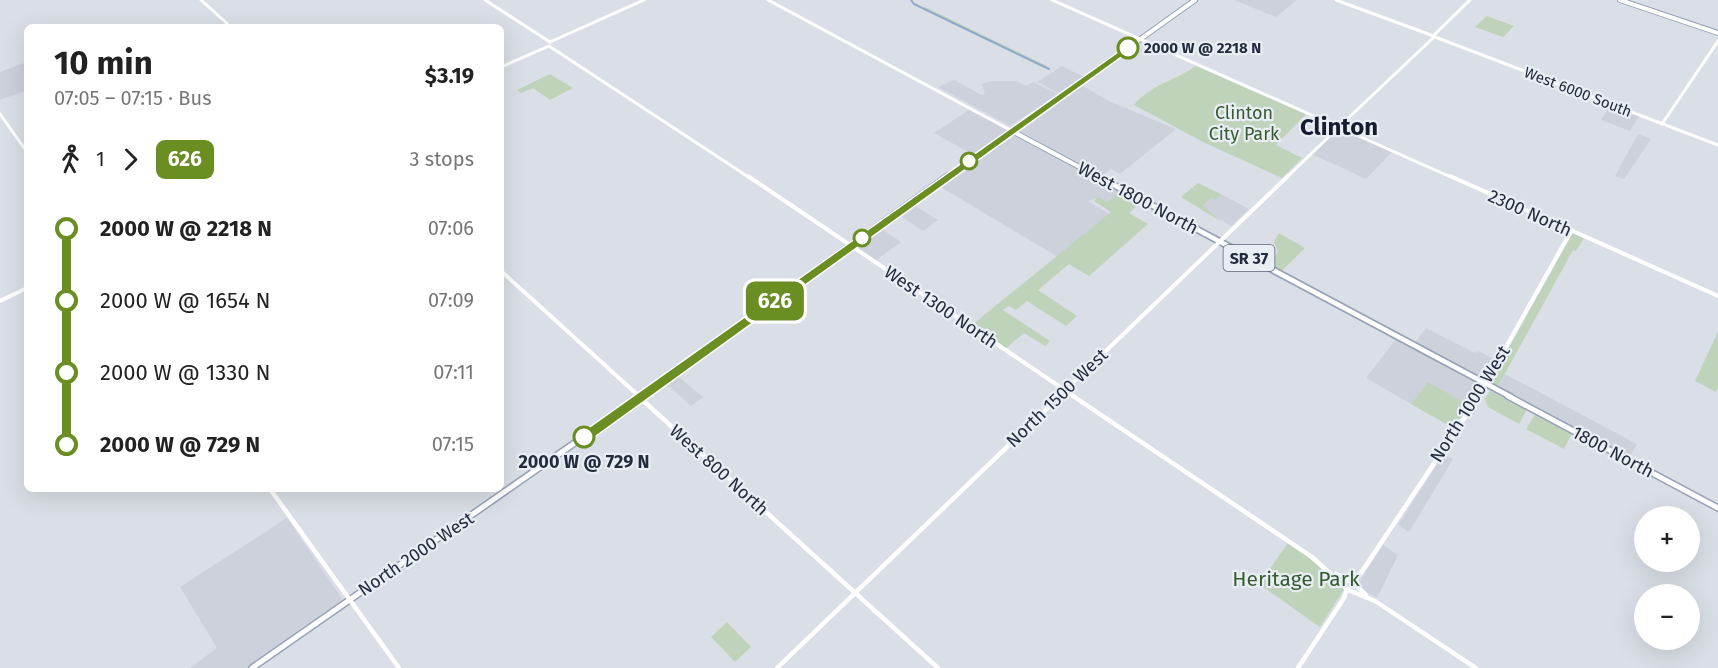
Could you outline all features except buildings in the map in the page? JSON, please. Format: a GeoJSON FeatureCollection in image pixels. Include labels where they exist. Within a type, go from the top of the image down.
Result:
{"type":"FeatureCollection","features":[{"type":"Feature","properties":{"kind":"main road","name":"North 2000 West"},"geometry":{"type":"LineString","coordinates":[[252,668],[641,398],[1195,0]]}},
{"type":"Feature","properties":{"kind":"main road"},"geometry":{"type":"LineString","coordinates":[[1620,0],[1718,33]]}},
{"type":"Feature","properties":{"kind":"main road","name":"West 1800 North"},"geometry":{"type":"LineString","coordinates":[[1012,131],[1507,396]]}},
{"type":"Feature","properties":{"kind":"main road","name":"1800 North"},"geometry":{"type":"LineString","coordinates":[[1507,396],[1718,508]]}},
{"type":"Feature","properties":{"kind":"street"},"geometry":{"type":"LineString","coordinates":[[201,0],[228,24]]}},
{"type":"Feature","properties":{"kind":"street","name":"West 1300 North"},"geometry":{"type":"LineString","coordinates":[[485,0],[1352,587],[1476,668]]}},
{"type":"Feature","properties":{"kind":"street"},"geometry":{"type":"LineString","coordinates":[[504,66],[644,0]]}},
{"type":"Feature","properties":{"kind":"street","name":"West 1800 North"},"geometry":{"type":"LineString","coordinates":[[768,0],[1012,131]]}},
{"type":"Feature","properties":{"kind":"street"},"geometry":{"type":"LineString","coordinates":[[1052,0],[1336,127],[1342,127],[1470,0]]}},
{"type":"Feature","properties":{"kind":"street","name":"West 6000 South"},"geometry":{"type":"LineString","coordinates":[[1336,0],[1718,145]]}},
{"type":"Feature","properties":{"kind":"street"},"geometry":{"type":"LineString","coordinates":[[1662,124],[1718,41]]}},
{"type":"Feature","properties":{"kind":"street"},"geometry":{"type":"LineString","coordinates":[[0,114],[24,148]]}},
{"type":"Feature","properties":{"kind":"street","name":"North 1500 West"},"geometry":{"type":"LineString","coordinates":[[777,668],[1220,242],[1336,127]]}},
{"type":"Feature","properties":{"kind":"street","name":"2300 North"},"geometry":{"type":"LineString","coordinates":[[1342,127],[1718,296]]}},
{"type":"Feature","properties":{"kind":"street","name":"North 1000 West"},"geometry":{"type":"LineString","coordinates":[[1352,587],[1486,385],[1571,231]]}},
{"type":"Feature","properties":{"kind":"street","name":"West 800 North"},"geometry":{"type":"LineString","coordinates":[[504,274],[938,668]]}},
{"type":"Feature","properties":{"kind":"street"},"geometry":{"type":"LineString","coordinates":[[0,300],[24,289]]}},
{"type":"Feature","properties":{"kind":"street"},"geometry":{"type":"LineString","coordinates":[[272,492],[399,668]]}},
{"type":"Feature","properties":{"kind":"street"},"geometry":{"type":"LineString","coordinates":[[1298,668],[1352,587]]}},
{"type":"Feature","properties":{"kind":"shaded area"},"geometry":{"type":"Polygon","coordinates":[[[1234,0],[1297,0],[1276,17],[1234,0]]]}},
{"type":"Feature","properties":{"kind":"shaded area"},"geometry":{"type":"Polygon","coordinates":[[[24,63],[24,91],[0,100],[0,72],[24,63]]]}},
{"type":"Feature","properties":{"kind":"shaded area"},"geometry":{"type":"Polygon","coordinates":[[[1062,66],[1084,77],[1061,94],[1037,82],[1062,66]]]}},
{"type":"Feature","properties":{"kind":"shaded area"},"geometry":{"type":"Polygon","coordinates":[[[954,80],[982,95],[985,94],[982,84],[993,81],[1016,81],[1027,86],[1033,82],[1058,94],[1010,126],[938,87],[954,80]]]}},
{"type":"Feature","properties":{"kind":"shaded area"},"geometry":{"type":"Polygon","coordinates":[[[1079,84],[1111,102],[1176,129],[1120,174],[1111,169],[1102,176],[1019,132],[1079,84]]]}},
{"type":"Feature","properties":{"kind":"shaded area"},"geometry":{"type":"Polygon","coordinates":[[[1608,109],[1617,113],[1620,109],[1639,116],[1630,131],[1601,120],[1608,109]]]}},
{"type":"Feature","properties":{"kind":"shaded area"},"geometry":{"type":"Polygon","coordinates":[[[969,110],[1008,130],[974,155],[934,133],[969,110]]]}},
{"type":"Feature","properties":{"kind":"shaded area"},"geometry":{"type":"Polygon","coordinates":[[[1338,130],[1343,130],[1392,152],[1366,179],[1312,154],[1338,130]]]}},
{"type":"Feature","properties":{"kind":"shaded area"},"geometry":{"type":"Polygon","coordinates":[[[1014,134],[1121,191],[1107,203],[1098,198],[1088,201],[1109,214],[1058,257],[939,186],[1014,134]]]}},
{"type":"Feature","properties":{"kind":"shaded area"},"geometry":{"type":"Polygon","coordinates":[[[1638,134],[1651,139],[1624,179],[1615,176],[1638,134]]]}},
{"type":"Feature","properties":{"kind":"shaded area"},"geometry":{"type":"Polygon","coordinates":[[[1221,194],[1249,209],[1231,226],[1203,206],[1211,198],[1215,200],[1221,194]]]}},
{"type":"Feature","properties":{"kind":"shaded area"},"geometry":{"type":"Polygon","coordinates":[[[914,205],[938,220],[923,231],[899,215],[914,205]]]}},
{"type":"Feature","properties":{"kind":"shaded area"},"geometry":{"type":"Polygon","coordinates":[[[880,228],[901,242],[875,261],[855,246],[880,228]]]}},
{"type":"Feature","properties":{"kind":"shaded area"},"geometry":{"type":"Polygon","coordinates":[[[1426,328],[1475,353],[1478,351],[1494,359],[1484,378],[1415,343],[1426,328]]]}},
{"type":"Feature","properties":{"kind":"shaded area"},"geometry":{"type":"Polygon","coordinates":[[[1396,339],[1478,384],[1469,405],[1428,382],[1411,404],[1366,378],[1396,339]]]}},
{"type":"Feature","properties":{"kind":"shaded area"},"geometry":{"type":"Polygon","coordinates":[[[673,372],[703,397],[691,406],[670,387],[657,384],[673,372]]]}},
{"type":"Feature","properties":{"kind":"shaded area"},"geometry":{"type":"Polygon","coordinates":[[[1505,374],[1637,444],[1629,458],[1497,388],[1505,374]]]}},
{"type":"Feature","properties":{"kind":"shaded area"},"geometry":{"type":"Polygon","coordinates":[[[1444,454],[1453,459],[1409,532],[1398,525],[1444,454]]]}},
{"type":"Feature","properties":{"kind":"shaded area"},"geometry":{"type":"Polygon","coordinates":[[[287,518],[341,597],[342,602],[248,668],[190,668],[217,648],[180,587],[287,518]]]}},
{"type":"Feature","properties":{"kind":"shaded area"},"geometry":{"type":"Polygon","coordinates":[[[1383,545],[1398,555],[1377,598],[1360,588],[1359,582],[1383,545]]]}},
{"type":"Feature","properties":{"kind":"green space"},"geometry":{"type":"Polygon","coordinates":[[[925,7],[1047,66],[1044,68],[922,9],[925,7]]]}},
{"type":"Feature","properties":{"kind":"green space"},"geometry":{"type":"Polygon","coordinates":[[[1487,16],[1514,26],[1503,37],[1475,27],[1487,16]]]}},
{"type":"Feature","properties":{"kind":"green space","name":"Clinton City Park"},"geometry":{"type":"Polygon","coordinates":[[[1196,66],[1306,114],[1276,145],[1302,158],[1282,178],[1205,143],[1134,105],[1148,92],[1196,66]]]}},
{"type":"Feature","properties":{"kind":"green space"},"geometry":{"type":"Polygon","coordinates":[[[550,74],[573,88],[550,100],[533,88],[521,93],[517,90],[550,74]]]}},
{"type":"Feature","properties":{"kind":"green space"},"geometry":{"type":"Polygon","coordinates":[[[1198,183],[1221,194],[1215,200],[1211,198],[1203,206],[1222,222],[1181,197],[1198,183]]]}},
{"type":"Feature","properties":{"kind":"green space"},"geometry":{"type":"Polygon","coordinates":[[[1121,191],[1141,202],[1129,213],[1148,224],[1089,276],[1069,264],[1038,290],[1077,316],[1066,326],[1027,301],[1016,310],[1009,306],[1003,310],[1050,341],[1045,346],[1024,333],[1006,348],[972,325],[1111,212],[1094,201],[1098,197],[1107,202],[1121,191]]]}},
{"type":"Feature","properties":{"kind":"green space"},"geometry":{"type":"Polygon","coordinates":[[[1279,233],[1305,248],[1282,271],[1268,264],[1278,252],[1274,242],[1279,233]]]}},
{"type":"Feature","properties":{"kind":"green space"},"geometry":{"type":"Polygon","coordinates":[[[1573,233],[1584,238],[1576,251],[1573,250],[1497,388],[1492,385],[1492,378],[1573,233]]]}},
{"type":"Feature","properties":{"kind":"green space"},"geometry":{"type":"Polygon","coordinates":[[[1718,332],[1718,388],[1716,392],[1695,381],[1718,332]]]}},
{"type":"Feature","properties":{"kind":"green space"},"geometry":{"type":"Polygon","coordinates":[[[1428,382],[1469,405],[1453,428],[1411,404],[1428,382]]]}},
{"type":"Feature","properties":{"kind":"green space"},"geometry":{"type":"Polygon","coordinates":[[[1490,391],[1525,409],[1519,424],[1488,407],[1485,399],[1490,391]]]}},
{"type":"Feature","properties":{"kind":"green space"},"geometry":{"type":"Polygon","coordinates":[[[1536,413],[1572,433],[1564,449],[1526,429],[1536,413]]]}},
{"type":"Feature","properties":{"kind":"green space","name":"Heritage Park"},"geometry":{"type":"Polygon","coordinates":[[[1288,543],[1324,569],[1344,589],[1320,627],[1259,584],[1288,543]]]}},
{"type":"Feature","properties":{"kind":"green space"},"geometry":{"type":"Polygon","coordinates":[[[727,622],[751,647],[735,662],[711,637],[727,622]]]}},
{"type":"Feature","properties":{"kind":"waterway"},"geometry":{"type":"LineString","coordinates":[[911,0],[914,4],[1049,69]]}},
{"type":"Feature","properties":{"kind":"bus line","name":"626"},"geometry":{"type":"LineString","coordinates":[[584,437],[1128,48]]}},
{"type":"Feature","properties":{"kind":"place","name":"2000 W @ 2218 N"},"geometry":{"type":"Point","coordinates":[1128,48]}},
{"type":"Feature","properties":{"kind":"place","name":"2000 W @ 729 N"},"geometry":{"type":"Point","coordinates":[584,437]}},
{"type":"Feature","properties":{"kind":"district","name":"Clinton"},"geometry":{"type":"Point","coordinates":[1339,127]}}]}
